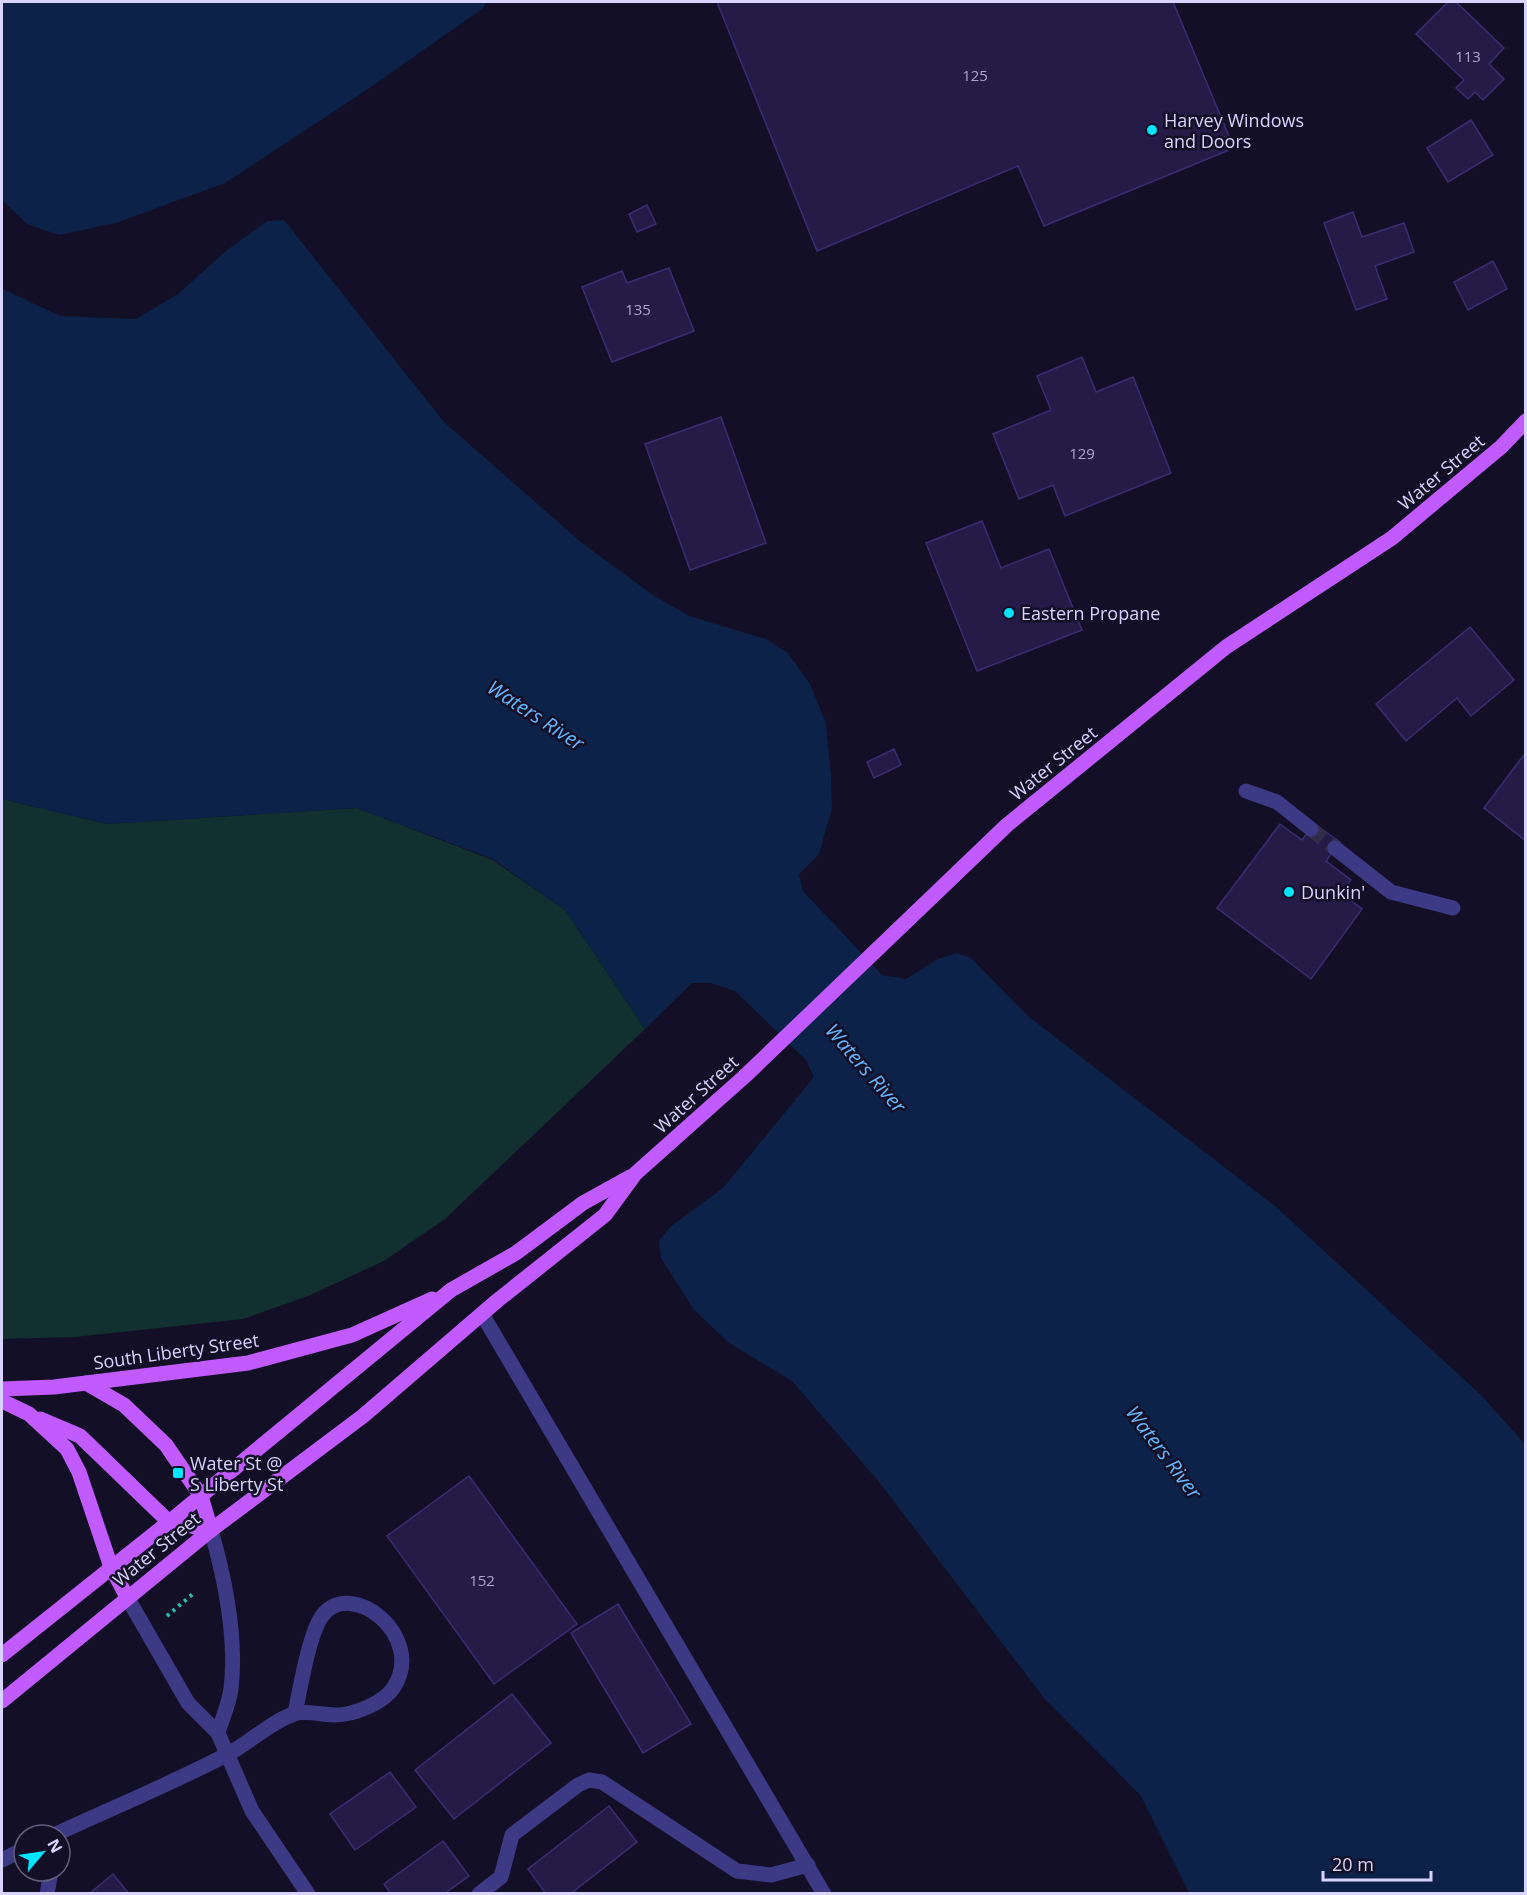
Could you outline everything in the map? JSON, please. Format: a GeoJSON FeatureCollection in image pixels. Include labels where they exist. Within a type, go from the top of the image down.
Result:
{"type":"FeatureCollection","features":[{"type":"Feature","properties":{"kind":"main road","name":"Water Street"},"geometry":{"type":"LineString","coordinates":[[2,1655],[201,1496],[451,1290],[516,1253],[584,1203],[635,1174],[745,1076],[929,897],[1007,825],[1226,647],[1392,538],[1501,447],[1526,420]]}},
{"type":"Feature","properties":{"kind":"main road","name":"Water Street"},"geometry":{"type":"LineString","coordinates":[[2,1701],[211,1530],[363,1416],[482,1314],[606,1215],[635,1174]]}},
{"type":"Feature","properties":{"kind":"main road","name":"South Liberty Street"},"geometry":{"type":"LineString","coordinates":[[2,1389],[86,1383],[248,1363],[352,1335],[451,1290]]}},
{"type":"Feature","properties":{"kind":"main road"},"geometry":{"type":"LineString","coordinates":[[2,1401],[80,1436],[169,1522],[211,1530],[201,1496],[166,1445],[124,1405],[86,1383]]}},
{"type":"Feature","properties":{"kind":"main road"},"geometry":{"type":"LineString","coordinates":[[28,1414],[67,1449],[79,1472],[111,1567],[127,1598]]}},
{"type":"Feature","properties":{"kind":"lane"},"geometry":{"type":"LineString","coordinates":[[1246,791],[1277,802],[1311,829]]}},
{"type":"Feature","properties":{"kind":"lane"},"geometry":{"type":"LineString","coordinates":[[1335,848],[1391,892],[1453,908]]}},
{"type":"Feature","properties":{"kind":"lane"},"geometry":{"type":"LineString","coordinates":[[482,1314],[824,1893]]}},
{"type":"Feature","properties":{"kind":"lane"},"geometry":{"type":"LineString","coordinates":[[211,1530],[223,1570],[224,1590],[234,1646],[231,1692],[218,1733]]}},
{"type":"Feature","properties":{"kind":"lane"},"geometry":{"type":"LineString","coordinates":[[127,1598],[188,1703],[218,1733],[252,1811],[308,1893]]}},
{"type":"Feature","properties":{"kind":"lane"},"geometry":{"type":"LineString","coordinates":[[72,1827],[228,1754],[295,1713],[338,1715],[369,1706],[389,1696],[401,1676],[402,1647],[387,1623],[362,1604],[338,1604],[322,1616],[313,1637],[295,1713]]}},
{"type":"Feature","properties":{"kind":"lane"},"geometry":{"type":"LineString","coordinates":[[479,1893],[501,1877],[512,1835],[578,1785],[589,1780],[602,1782],[737,1871],[771,1875],[808,1865]]}},
{"type":"Feature","properties":{"kind":"path"},"geometry":{"type":"LineString","coordinates":[[167,1617],[194,1593]]}},
{"type":"Feature","properties":{"kind":"green space"},"geometry":{"type":"Polygon","coordinates":[[[2,799],[107,824],[357,808],[493,860],[566,911],[645,1029],[445,1219],[384,1261],[308,1296],[243,1319],[75,1337],[2,1339],[2,799]]]}},
{"type":"Feature","properties":{"kind":"water"},"geometry":{"type":"Polygon","coordinates":[[[2,2],[487,2],[482,9],[365,91],[225,183],[116,223],[59,235],[27,224],[2,200],[2,2]]]}},
{"type":"Feature","properties":{"kind":"water","name":"Waters River"},"geometry":{"type":"Polygon","coordinates":[[[284,220],[444,422],[582,543],[653,595],[689,616],[766,639],[788,653],[810,684],[826,723],[831,776],[832,808],[819,854],[799,874],[803,891],[882,975],[906,979],[938,959],[957,953],[971,958],[1029,1017],[1275,1206],[1481,1395],[1525,1444],[1525,1893],[1189,1893],[1141,1796],[1044,1698],[879,1482],[792,1381],[729,1343],[694,1310],[661,1258],[659,1241],[670,1227],[723,1188],[814,1077],[806,1060],[735,991],[711,983],[692,983],[645,1029],[566,911],[493,859],[357,808],[107,824],[2,799],[2,291],[3,289],[60,316],[136,319],[178,294],[226,251],[267,221],[284,220]]]}},
{"type":"Feature","properties":{"kind":"building"},"geometry":{"type":"Polygon","coordinates":[[[717,2],[1173,2],[1234,148],[1044,226],[1018,166],[817,251],[717,2]]]}},
{"type":"Feature","properties":{"kind":"building"},"geometry":{"type":"Polygon","coordinates":[[[1448,2],[1456,2],[1504,48],[1489,64],[1504,79],[1483,100],[1475,92],[1468,99],[1456,88],[1464,80],[1416,34],[1448,2]]]}},
{"type":"Feature","properties":{"kind":"building"},"geometry":{"type":"Polygon","coordinates":[[[1471,120],[1493,155],[1448,182],[1427,148],[1471,120]]]}},
{"type":"Feature","properties":{"kind":"building"},"geometry":{"type":"Polygon","coordinates":[[[647,205],[656,224],[637,232],[629,214],[647,205]]]}},
{"type":"Feature","properties":{"kind":"building"},"geometry":{"type":"Polygon","coordinates":[[[1353,212],[1362,237],[1404,223],[1414,252],[1375,266],[1387,299],[1356,310],[1324,223],[1353,212]]]}},
{"type":"Feature","properties":{"kind":"building"},"geometry":{"type":"Polygon","coordinates":[[[1493,261],[1507,289],[1468,310],[1454,282],[1493,261]]]}},
{"type":"Feature","properties":{"kind":"building"},"geometry":{"type":"Polygon","coordinates":[[[669,268],[694,331],[612,362],[582,287],[622,271],[627,283],[669,268]]]}},
{"type":"Feature","properties":{"kind":"building"},"geometry":{"type":"Polygon","coordinates":[[[1082,357],[1096,392],[1133,377],[1171,473],[1065,516],[1053,485],[1019,499],[993,434],[1051,410],[1037,376],[1082,357]]]}},
{"type":"Feature","properties":{"kind":"building"},"geometry":{"type":"Polygon","coordinates":[[[721,417],[766,543],[690,570],[645,444],[721,417]]]}},
{"type":"Feature","properties":{"kind":"building"},"geometry":{"type":"Polygon","coordinates":[[[982,521],[1001,568],[1049,549],[1082,630],[977,671],[926,543],[982,521]]]}},
{"type":"Feature","properties":{"kind":"building"},"geometry":{"type":"Polygon","coordinates":[[[1470,627],[1514,680],[1471,716],[1457,698],[1406,741],[1376,704],[1470,627]]]}},
{"type":"Feature","properties":{"kind":"building"},"geometry":{"type":"Polygon","coordinates":[[[894,749],[901,765],[874,778],[867,762],[894,749]]]}},
{"type":"Feature","properties":{"kind":"building"},"geometry":{"type":"Polygon","coordinates":[[[1526,752],[1526,841],[1484,808],[1526,752]]]}},
{"type":"Feature","properties":{"kind":"building"},"geometry":{"type":"Polygon","coordinates":[[[1280,824],[1302,840],[1314,824],[1340,842],[1326,861],[1351,880],[1341,893],[1362,909],[1311,979],[1217,908],[1280,824]]]}},
{"type":"Feature","properties":{"kind":"building"},"geometry":{"type":"Polygon","coordinates":[[[469,1476],[577,1624],[494,1684],[387,1536],[469,1476]]]}},
{"type":"Feature","properties":{"kind":"building"},"geometry":{"type":"Polygon","coordinates":[[[618,1604],[691,1724],[643,1753],[571,1633],[618,1604]]]}},
{"type":"Feature","properties":{"kind":"building"},"geometry":{"type":"Polygon","coordinates":[[[512,1694],[551,1743],[454,1819],[415,1770],[512,1694]]]}},
{"type":"Feature","properties":{"kind":"building"},"geometry":{"type":"Polygon","coordinates":[[[390,1772],[416,1807],[355,1850],[330,1814],[390,1772]]]}},
{"type":"Feature","properties":{"kind":"building"},"geometry":{"type":"Polygon","coordinates":[[[609,1806],[637,1842],[570,1894],[546,1894],[528,1869],[609,1806]]]}},
{"type":"Feature","properties":{"kind":"building"},"geometry":{"type":"Polygon","coordinates":[[[443,1841],[469,1876],[444,1894],[391,1894],[384,1884],[443,1841]]]}},
{"type":"Feature","properties":{"kind":"building"},"geometry":{"type":"Polygon","coordinates":[[[113,1874],[129,1894],[89,1894],[113,1874]]]}},
{"type":"Feature","properties":{"kind":"tunnel"},"geometry":{"type":"LineString","coordinates":[[1311,829],[1335,848]]}},
{"type":"Feature","properties":{"kind":"place","name":"Harvey Windows and Doors"},"geometry":{"type":"Point","coordinates":[1152,130]}},
{"type":"Feature","properties":{"kind":"place","name":"Eastern Propane"},"geometry":{"type":"Point","coordinates":[1009,613]}},
{"type":"Feature","properties":{"kind":"place","name":"Dunkin'"},"geometry":{"type":"Point","coordinates":[1289,892]}},
{"type":"Feature","properties":{"kind":"place","name":"Water St @ S Liberty St"},"geometry":{"type":"Point","coordinates":[178,1473]}}]}
